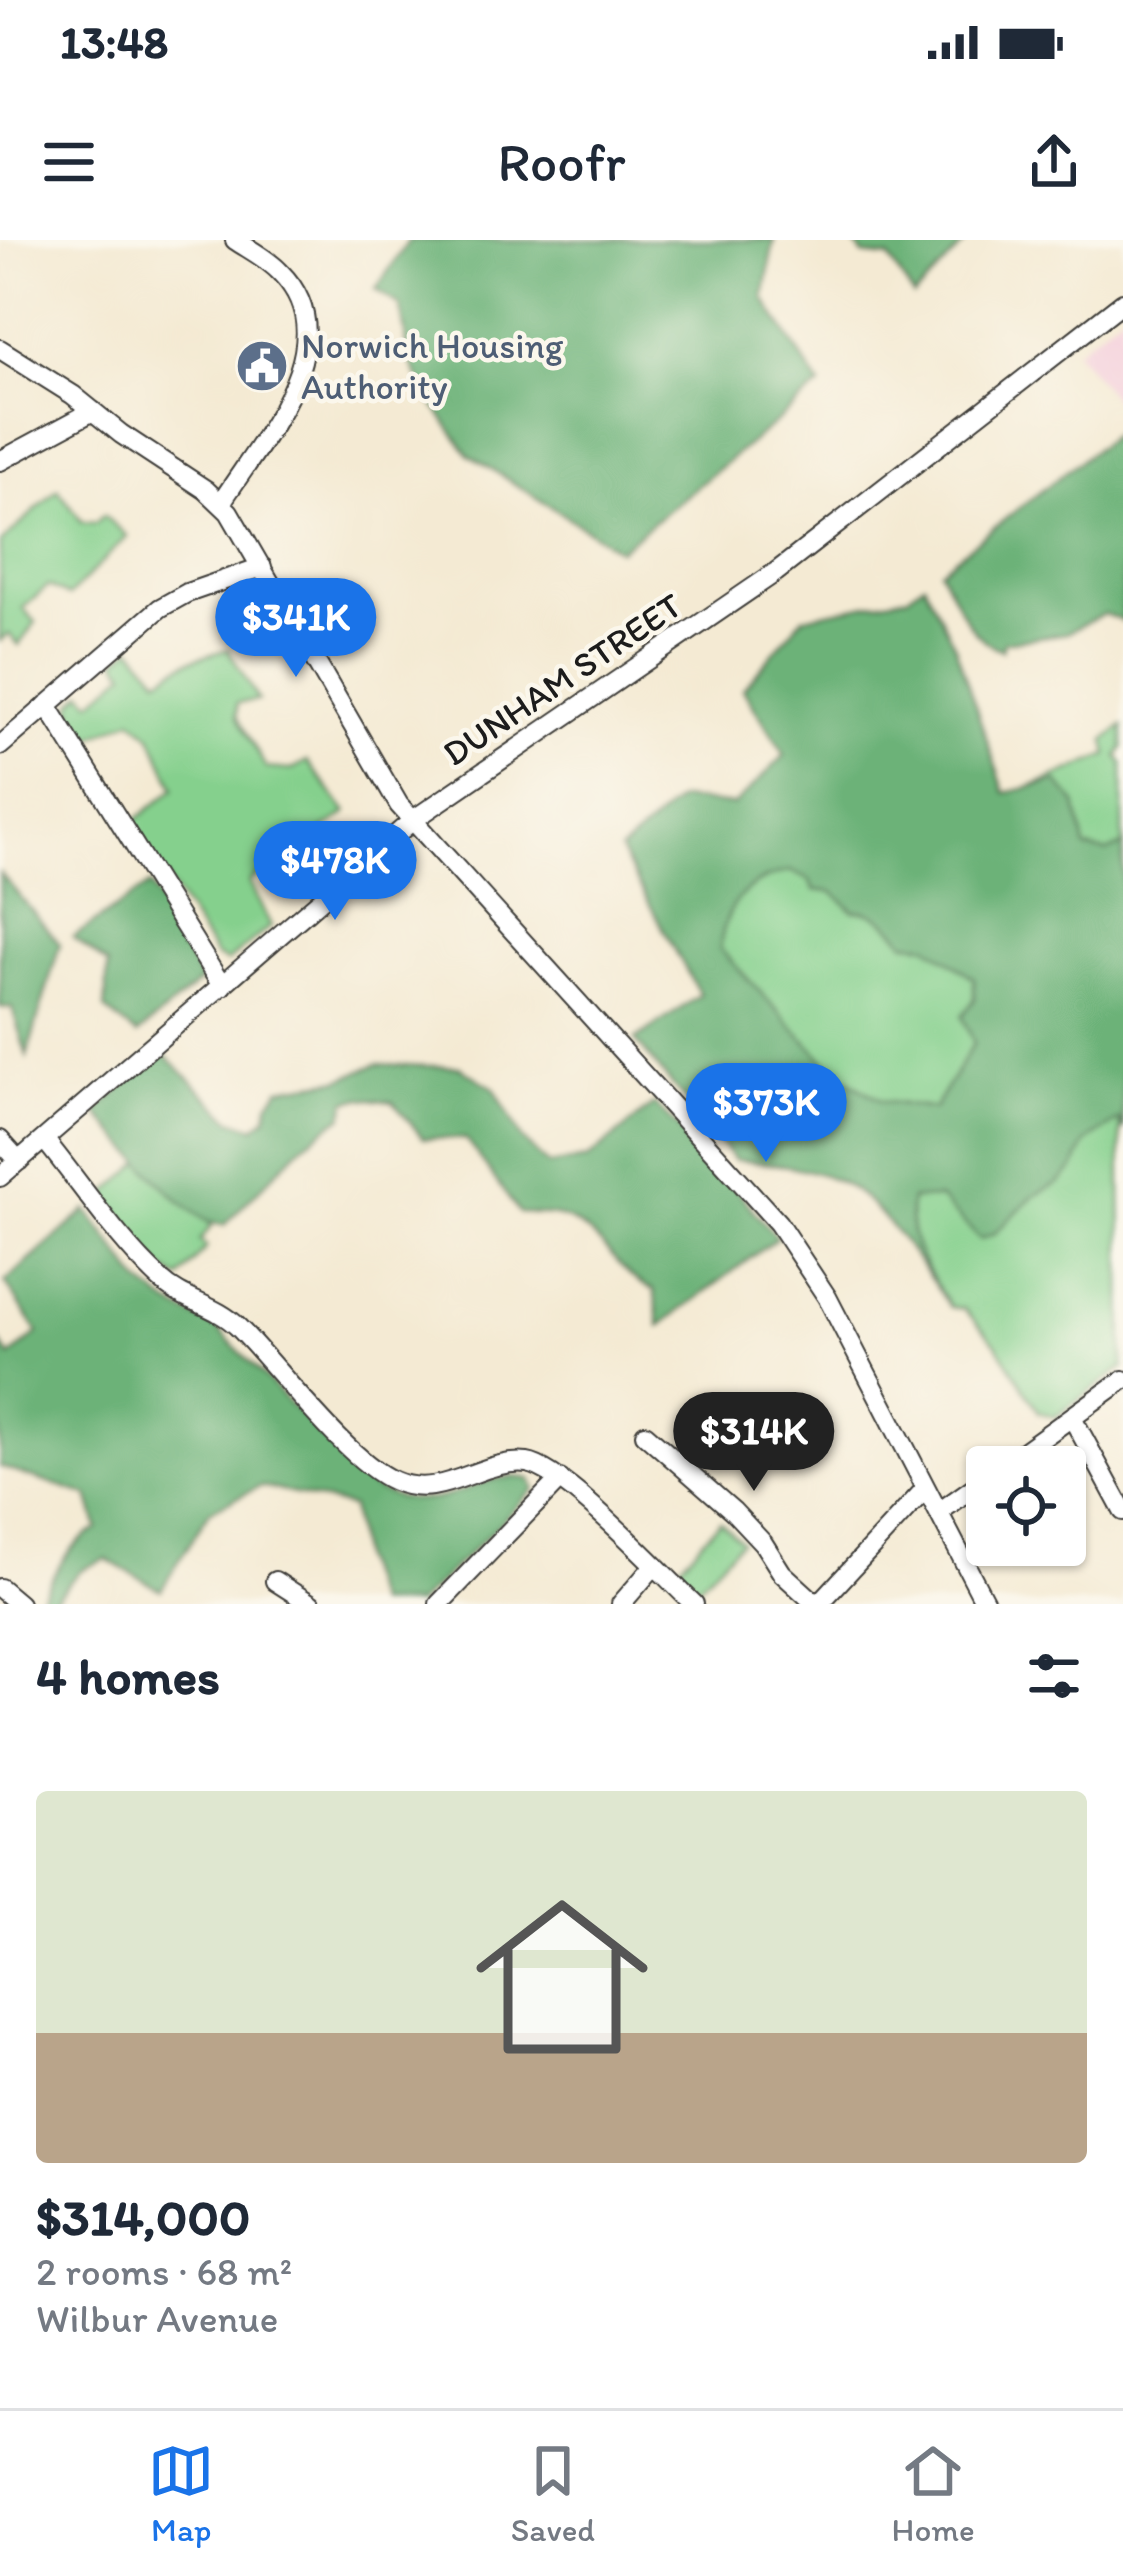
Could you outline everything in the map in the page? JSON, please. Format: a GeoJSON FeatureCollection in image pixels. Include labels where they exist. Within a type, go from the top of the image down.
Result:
{"type":"FeatureCollection","features":[{"type":"Feature","properties":{"kind":"street"},"geometry":{"type":"LineString","coordinates":[[221,503],[295,387],[306,352],[305,323],[293,289],[272,264],[235,240]]}},
{"type":"Feature","properties":{"kind":"street","name":"DUNHAM STREET"},"geometry":{"type":"LineString","coordinates":[[0,1177],[413,820],[776,572],[1123,302]]}},
{"type":"Feature","properties":{"kind":"street"},"geometry":{"type":"LineString","coordinates":[[0,350],[221,503],[399,805],[770,1212],[826,1297],[986,1604]]}},
{"type":"Feature","properties":{"kind":"street"},"geometry":{"type":"LineString","coordinates":[[0,461],[93,411]]}},
{"type":"Feature","properties":{"kind":"street"},"geometry":{"type":"LineString","coordinates":[[0,746],[160,608],[180,596],[262,567]]}},
{"type":"Feature","properties":{"kind":"street"},"geometry":{"type":"LineString","coordinates":[[47,705],[222,986]]}},
{"type":"Feature","properties":{"kind":"street"},"geometry":{"type":"LineString","coordinates":[[44,1138],[158,1278],[230,1319],[377,1472],[399,1483],[432,1487],[526,1463],[560,1480],[694,1604]]}},
{"type":"Feature","properties":{"kind":"street"},"geometry":{"type":"LineString","coordinates":[[0,1140],[19,1161]]}},
{"type":"Feature","properties":{"kind":"street"},"geometry":{"type":"LineString","coordinates":[[1031,1446],[1123,1380]]}},
{"type":"Feature","properties":{"kind":"street"},"geometry":{"type":"LineString","coordinates":[[1072,1417],[1123,1511]]}},
{"type":"Feature","properties":{"kind":"street"},"geometry":{"type":"LineString","coordinates":[[645,1434],[733,1510],[779,1569],[818,1604],[926,1488]]}},
{"type":"Feature","properties":{"kind":"street"},"geometry":{"type":"LineString","coordinates":[[439,1604],[560,1480]]}},
{"type":"Feature","properties":{"kind":"street"},"geometry":{"type":"LineString","coordinates":[[938,1512],[966,1493]]}},
{"type":"Feature","properties":{"kind":"street"},"geometry":{"type":"LineString","coordinates":[[621,1604],[653,1567]]}},
{"type":"Feature","properties":{"kind":"street"},"geometry":{"type":"LineString","coordinates":[[275,1581],[311,1604]]}},
{"type":"Feature","properties":{"kind":"street"},"geometry":{"type":"LineString","coordinates":[[0,1588],[19,1604]]}},
{"type":"Feature","properties":{"kind":"shaded area"},"geometry":{"type":"Polygon","coordinates":[[[1123,313],[1123,410],[1075,351],[1123,313]]]}},
{"type":"Feature","properties":{"kind":"green space"},"geometry":{"type":"Polygon","coordinates":[[[409,240],[774,240],[764,298],[820,386],[619,550],[469,455],[430,400],[410,361],[400,306],[376,289],[409,240]]]}},
{"type":"Feature","properties":{"kind":"green space"},"geometry":{"type":"Polygon","coordinates":[[[852,240],[968,240],[914,297],[889,258],[863,255],[852,240]]]}},
{"type":"Feature","properties":{"kind":"green space"},"geometry":{"type":"Polygon","coordinates":[[[1123,427],[1123,621],[1104,614],[1067,633],[1004,642],[1002,650],[990,645],[964,617],[940,570],[1123,427]]]}},
{"type":"Feature","properties":{"kind":"green space"},"geometry":{"type":"Polygon","coordinates":[[[58,489],[82,522],[96,523],[103,515],[127,536],[69,596],[48,586],[23,608],[36,622],[19,645],[9,634],[0,641],[0,544],[58,489]]]}},
{"type":"Feature","properties":{"kind":"green space"},"geometry":{"type":"Polygon","coordinates":[[[924,583],[955,646],[1005,793],[1057,781],[1076,804],[1085,848],[1107,852],[1123,845],[1123,1130],[1119,1120],[1086,1142],[1074,1168],[1059,1183],[1032,1197],[994,1234],[980,1239],[939,1198],[911,1199],[915,1243],[950,1307],[899,1236],[852,1189],[811,1171],[734,1160],[635,1040],[700,995],[620,851],[679,799],[734,805],[785,755],[743,689],[803,617],[907,596],[924,583]],[[790,871],[750,888],[727,919],[720,949],[837,1074],[882,1101],[934,1109],[974,1043],[962,1016],[975,999],[974,978],[927,945],[905,942],[876,916],[854,911],[833,892],[815,890],[809,880],[790,871]]]}},
{"type":"Feature","properties":{"kind":"green space"},"geometry":{"type":"Polygon","coordinates":[[[132,647],[159,678],[189,661],[228,649],[258,700],[237,703],[237,716],[266,768],[291,770],[307,761],[347,813],[249,882],[271,926],[227,962],[216,956],[131,824],[175,788],[151,736],[133,719],[81,742],[73,727],[77,723],[74,701],[83,692],[92,702],[126,672],[117,660],[132,647]]]}},
{"type":"Feature","properties":{"kind":"green space"},"geometry":{"type":"Polygon","coordinates":[[[1123,726],[1118,756],[1123,764],[1123,845],[1107,852],[1085,848],[1076,804],[1025,789],[1108,755],[1105,740],[1123,726]]]}},
{"type":"Feature","properties":{"kind":"green space"},"geometry":{"type":"Polygon","coordinates":[[[790,871],[809,880],[815,890],[833,892],[853,911],[869,912],[883,920],[905,942],[927,945],[974,978],[974,1043],[934,1109],[882,1101],[837,1074],[719,949],[727,919],[740,896],[761,881],[790,871]]]}},
{"type":"Feature","properties":{"kind":"green space"},"geometry":{"type":"Polygon","coordinates":[[[0,873],[60,944],[27,1056],[12,1008],[0,1007],[0,873]]]}},
{"type":"Feature","properties":{"kind":"green space"},"geometry":{"type":"Polygon","coordinates":[[[150,885],[201,981],[137,1035],[105,1009],[108,965],[73,937],[150,885]]]}},
{"type":"Feature","properties":{"kind":"green space"},"geometry":{"type":"Polygon","coordinates":[[[162,1052],[232,1120],[255,1127],[267,1117],[269,1103],[280,1088],[341,1079],[377,1064],[459,1067],[494,1088],[522,1139],[548,1165],[588,1159],[654,1104],[710,1158],[777,1238],[660,1326],[654,1290],[630,1275],[579,1225],[555,1216],[519,1213],[466,1139],[423,1138],[393,1102],[360,1098],[347,1101],[343,1116],[304,1144],[224,1225],[210,1221],[175,1196],[96,1112],[162,1052]]]}},
{"type":"Feature","properties":{"kind":"green space"},"geometry":{"type":"Polygon","coordinates":[[[1026,1055],[1123,1117],[1123,1368],[1055,1417],[1039,1412],[997,1345],[964,1309],[950,1307],[920,1256],[910,1215],[911,1199],[939,1198],[981,1238],[994,1234],[1032,1197],[1026,1055]]]}},
{"type":"Feature","properties":{"kind":"green space"},"geometry":{"type":"Polygon","coordinates":[[[143,1161],[212,1225],[200,1241],[207,1247],[180,1279],[159,1266],[105,1195],[143,1161]]]}},
{"type":"Feature","properties":{"kind":"green space"},"geometry":{"type":"Polygon","coordinates":[[[87,1210],[141,1283],[169,1304],[217,1328],[366,1483],[416,1500],[511,1477],[531,1479],[535,1489],[417,1604],[375,1604],[360,1561],[351,1507],[261,1486],[210,1511],[161,1590],[106,1559],[81,1570],[54,1599],[38,1603],[70,1551],[98,1529],[88,1496],[0,1467],[0,1342],[10,1357],[38,1333],[5,1282],[87,1210]]]}},
{"type":"Feature","properties":{"kind":"green space"},"geometry":{"type":"Polygon","coordinates":[[[720,1521],[741,1541],[694,1590],[674,1571],[720,1521]]]}},
{"type":"Feature","properties":{"kind":"place","name":"Norwich Housing Authority"},"geometry":{"type":"Point","coordinates":[262,366]}}]}
